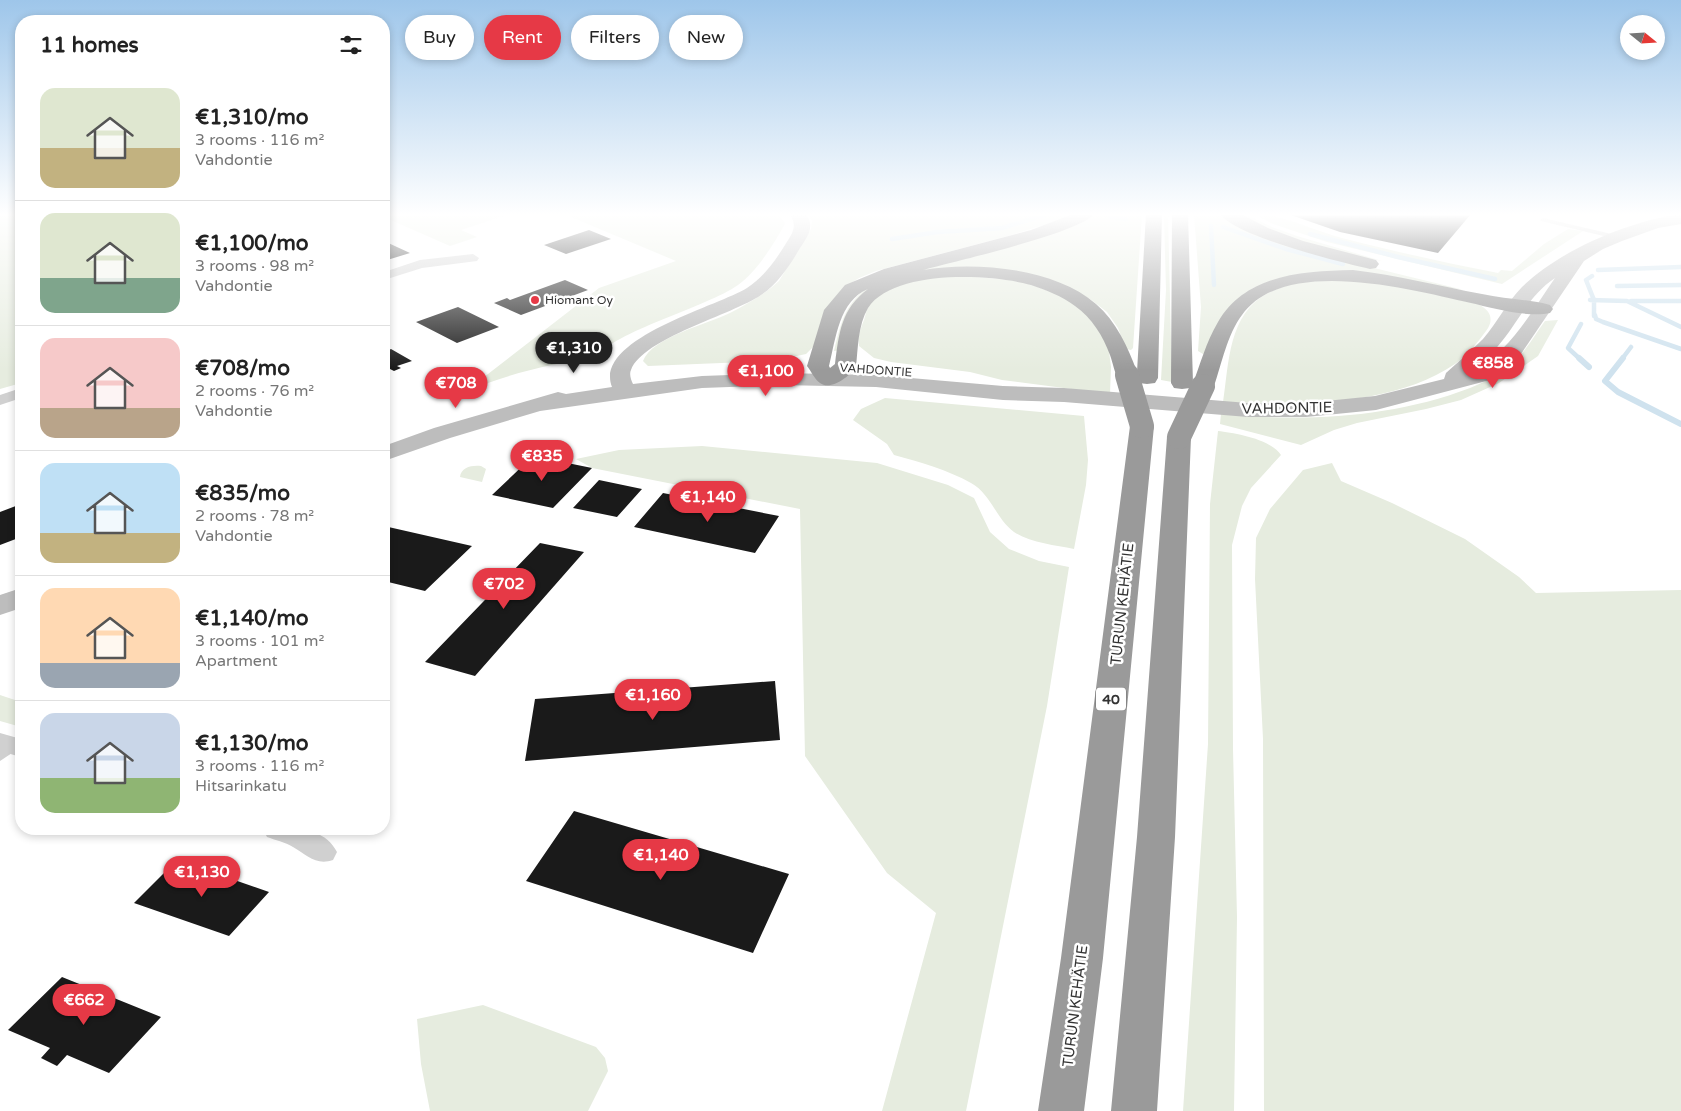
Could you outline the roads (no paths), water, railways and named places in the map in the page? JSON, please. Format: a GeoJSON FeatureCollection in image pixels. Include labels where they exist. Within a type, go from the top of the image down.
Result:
{"type":"FeatureCollection","features":[{"type":"Feature","properties":{"kind":"highway"},"geometry":{"type":"LineString","coordinates":[[831,371],[834,310],[852,289],[890,273],[917,266]]}},
{"type":"Feature","properties":{"kind":"highway","name":"TURUN KEHÄTIE"},"geometry":{"type":"LineString","coordinates":[[1134,1111],[1156,837],[1160,438],[1137,377],[1153,266]]}},
{"type":"Feature","properties":{"kind":"highway"},"geometry":{"type":"LineString","coordinates":[[1184,266],[1192,384]]}},
{"type":"Feature","properties":{"kind":"highway"},"geometry":{"type":"LineString","coordinates":[[1375,266],[1518,304]]}},
{"type":"Feature","properties":{"kind":"highway"},"geometry":{"type":"LineString","coordinates":[[831,371],[856,313],[870,295],[888,285],[915,276],[933,273],[970,272],[1005,274],[1038,282],[1081,300],[1095,313],[1104,325],[1122,358],[1137,377]]}},
{"type":"Feature","properties":{"kind":"highway"},"geometry":{"type":"LineString","coordinates":[[1160,438],[1241,304],[1265,288],[1278,283],[1328,275],[1379,278],[1543,309]]}},
{"type":"Feature","properties":{"kind":"highway","name":"TURUN KEHÄTIE"},"geometry":{"type":"LineString","coordinates":[[1061,1111],[1160,438]]}},
{"type":"Feature","properties":{"kind":"street"},"geometry":{"type":"LineString","coordinates":[[390,274],[414,266]]}},
{"type":"Feature","properties":{"kind":"street"},"geometry":{"type":"LineString","coordinates":[[622,386],[619,372],[622,365],[628,356],[642,344],[733,304],[764,285],[777,266]]}},
{"type":"Feature","properties":{"kind":"street","name":"VAHDONTIE"},"geometry":{"type":"LineString","coordinates":[[1448,384],[1491,342],[1518,304],[1546,276],[1565,266]]}},
{"type":"Feature","properties":{"kind":"street","name":"VAHDONTIE"},"geometry":{"type":"LineString","coordinates":[[390,452],[442,434],[541,406],[622,386],[759,379],[831,371],[914,384],[1003,393],[1064,395],[1248,410],[1306,410],[1376,403],[1417,394],[1482,375],[1501,363],[1514,350],[1571,266]]}},
{"type":"Feature","properties":{"kind":"street"},"geometry":{"type":"LineString","coordinates":[[0,400],[15,395]]}},
{"type":"Feature","properties":{"kind":"street"},"geometry":{"type":"LineString","coordinates":[[0,606],[15,600]]}},
{"type":"Feature","properties":{"kind":"street"},"geometry":{"type":"LineString","coordinates":[[292,835],[323,852]]}},
{"type":"Feature","properties":{"kind":"waterway"},"geometry":{"type":"LineString","coordinates":[[1213,266],[1214,285]]}},
{"type":"Feature","properties":{"kind":"waterway"},"geometry":{"type":"LineString","coordinates":[[1437,266],[1495,279]]}},
{"type":"Feature","properties":{"kind":"waterway"},"geometry":{"type":"LineString","coordinates":[[1598,270],[1681,267]]}},
{"type":"Feature","properties":{"kind":"waterway"},"geometry":{"type":"LineString","coordinates":[[1592,276],[1586,280],[1594,300]]}},
{"type":"Feature","properties":{"kind":"waterway"},"geometry":{"type":"LineString","coordinates":[[1617,286],[1681,285]]}},
{"type":"Feature","properties":{"kind":"waterway"},"geometry":{"type":"LineString","coordinates":[[1590,300],[1594,300]]}},
{"type":"Feature","properties":{"kind":"waterway"},"geometry":{"type":"LineString","coordinates":[[1594,300],[1627,301],[1681,327]]}},
{"type":"Feature","properties":{"kind":"waterway"},"geometry":{"type":"LineString","coordinates":[[1594,300],[1594,316]]}},
{"type":"Feature","properties":{"kind":"waterway"},"geometry":{"type":"LineString","coordinates":[[1631,301],[1681,301]]}},
{"type":"Feature","properties":{"kind":"waterway"},"geometry":{"type":"LineString","coordinates":[[1595,315],[1596,319],[1603,322],[1681,349]]}},
{"type":"Feature","properties":{"kind":"waterway"},"geometry":{"type":"LineString","coordinates":[[1580,359],[1568,348],[1581,324]]}},
{"type":"Feature","properties":{"kind":"waterway"},"geometry":{"type":"LineString","coordinates":[[1622,359],[1631,347]]}},
{"type":"Feature","properties":{"kind":"waterway"},"geometry":{"type":"LineString","coordinates":[[1579,358],[1589,367]]}},
{"type":"Feature","properties":{"kind":"waterway"},"geometry":{"type":"LineString","coordinates":[[1623,358],[1605,381],[1618,392],[1681,424]]}},
{"type":"Feature","properties":{"kind":"place","name":"Hiomant Oy"},"geometry":{"type":"Point","coordinates":[535,300]}}]}
